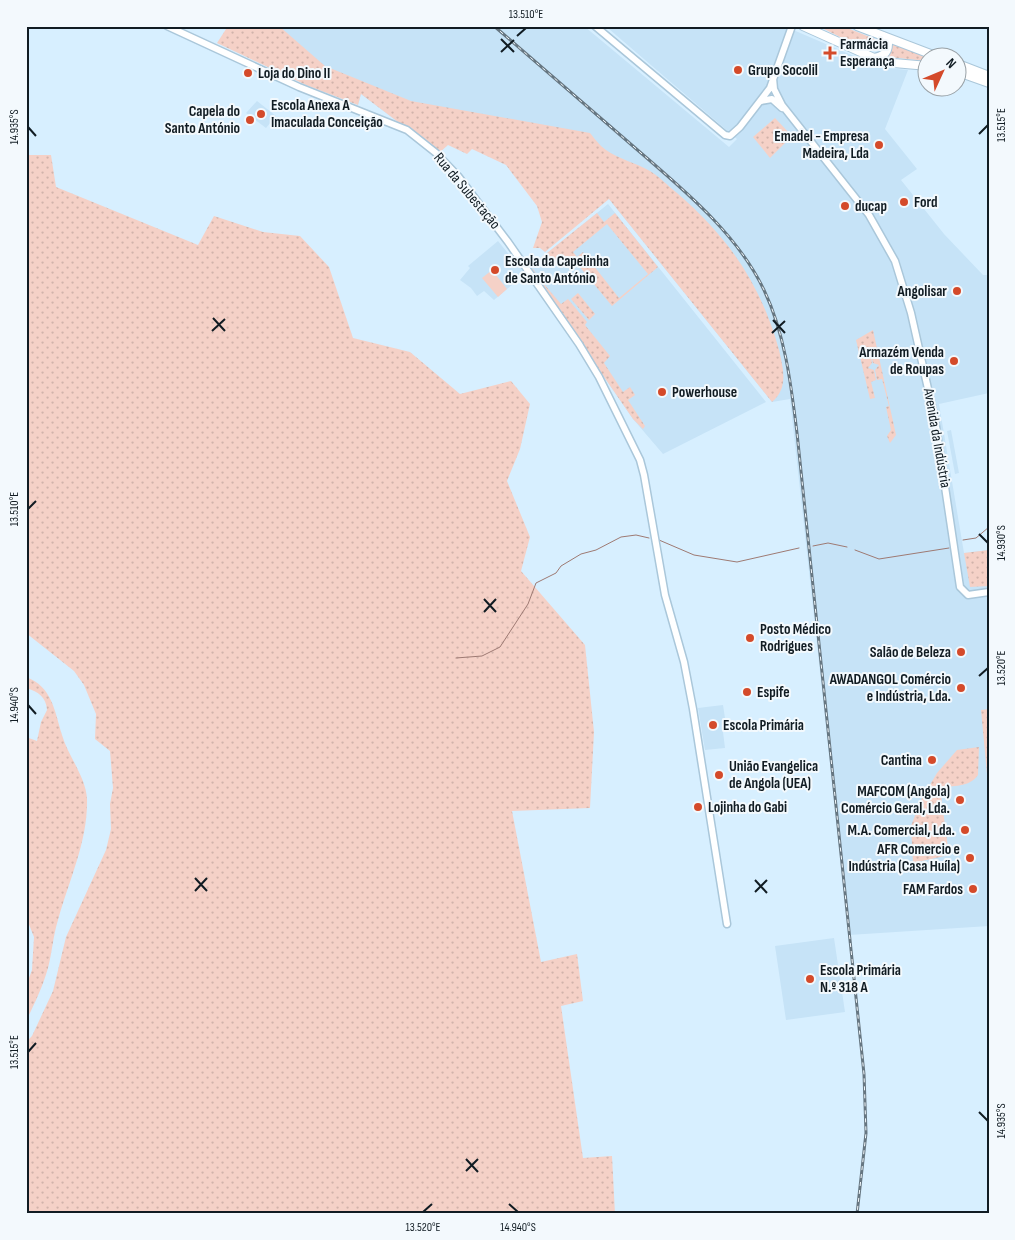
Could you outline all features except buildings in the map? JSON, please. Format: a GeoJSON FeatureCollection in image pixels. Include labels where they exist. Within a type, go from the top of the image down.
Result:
{"type":"FeatureCollection","features":[{"type":"Feature","properties":{"kind":"main road"},"geometry":{"type":"LineString","coordinates":[[804,26],[874,58],[894,63],[918,65]]}},
{"type":"Feature","properties":{"kind":"main road"},"geometry":{"type":"LineString","coordinates":[[857,26],[918,49]]}},
{"type":"Feature","properties":{"kind":"main road"},"geometry":{"type":"LineString","coordinates":[[874,58],[883,56],[888,48],[887,40],[880,34]]}},
{"type":"Feature","properties":{"kind":"main road"},"geometry":{"type":"LineString","coordinates":[[968,68],[989,76]]}},
{"type":"Feature","properties":{"kind":"main road"},"geometry":{"type":"LineString","coordinates":[[968,76],[989,83]]}},
{"type":"Feature","properties":{"kind":"street","name":"Rua da Subestação"},"geometry":{"type":"LineString","coordinates":[[167,26],[299,87],[388,122],[417,137],[458,176],[508,242],[599,377],[640,460],[644,475],[665,595],[692,702],[727,924]]}},
{"type":"Feature","properties":{"kind":"street"},"geometry":{"type":"LineString","coordinates":[[595,26],[725,135],[734,133],[770,88],[792,26]]}},
{"type":"Feature","properties":{"kind":"street","name":"Avenida da Indústria"},"geometry":{"type":"LineString","coordinates":[[773,78],[778,97],[790,116],[869,215],[888,245],[895,261],[911,313],[937,434],[960,587],[968,595],[989,592]]}},
{"type":"Feature","properties":{"kind":"street","name":"Avenida da Indústria"},"geometry":{"type":"LineString","coordinates":[[760,102],[772,99],[790,116]]}},
{"type":"Feature","properties":{"kind":"shaded area"},"geometry":{"type":"Polygon","coordinates":[[[228,26],[279,26],[325,66],[411,101],[590,133],[606,150],[654,173],[712,227],[740,263],[752,283],[772,326],[781,357],[783,384],[781,390],[772,402],[609,199],[545,252],[540,248],[533,248],[542,222],[537,206],[506,165],[472,149],[467,154],[448,145],[439,153],[361,94],[358,105],[306,85],[217,43],[228,26]]]}},
{"type":"Feature","properties":{"kind":"shaded area"},"geometry":{"type":"Polygon","coordinates":[[[236,26],[584,26],[729,147],[737,139],[609,29],[612,26],[784,26],[870,63],[887,68],[908,70],[885,129],[917,169],[901,180],[944,234],[983,275],[989,275],[989,393],[939,404],[964,553],[989,550],[989,926],[849,935],[790,399],[772,402],[609,199],[522,156],[448,144],[439,153],[361,94],[358,105],[236,26]]]}},
{"type":"Feature","properties":{"kind":"shaded area"},"geometry":{"type":"Polygon","coordinates":[[[818,26],[842,26],[875,39],[881,47],[876,51],[858,46],[818,26]]]}},
{"type":"Feature","properties":{"kind":"shaded area"},"geometry":{"type":"Polygon","coordinates":[[[892,43],[918,52],[918,60],[888,57],[892,50],[892,43]]]}},
{"type":"Feature","properties":{"kind":"shaded area","name":"Escola Anexa A Imaculada Conceição"},"geometry":{"type":"Polygon","coordinates":[[[257,101],[276,116],[266,128],[246,113],[257,101]]]}},
{"type":"Feature","properties":{"kind":"shaded area"},"geometry":{"type":"Polygon","coordinates":[[[775,118],[792,136],[770,158],[753,137],[775,118]]]}},
{"type":"Feature","properties":{"kind":"shaded area"},"geometry":{"type":"Polygon","coordinates":[[[26,155],[51,155],[56,187],[198,245],[214,216],[263,232],[300,236],[329,267],[353,338],[410,352],[460,394],[511,381],[530,404],[520,449],[507,481],[530,537],[521,571],[585,645],[594,732],[590,808],[512,811],[541,962],[577,954],[583,1001],[561,1006],[583,1158],[612,1156],[615,1214],[26,1214],[26,1042],[32,1036],[53,991],[66,937],[106,850],[111,829],[110,804],[113,788],[110,751],[95,739],[96,714],[84,685],[74,671],[26,633],[26,155]]]}},
{"type":"Feature","properties":{"kind":"shaded area"},"geometry":{"type":"Polygon","coordinates":[[[608,204],[766,402],[663,454],[633,419],[529,268],[608,204]]]}},
{"type":"Feature","properties":{"kind":"shaded area"},"geometry":{"type":"Polygon","coordinates":[[[597,213],[604,222],[615,213],[658,267],[612,306],[574,260],[564,267],[537,261],[597,213]],[[607,224],[573,252],[577,257],[583,252],[619,298],[648,274],[607,224]]]}},
{"type":"Feature","properties":{"kind":"shaded area","name":"Escola da Capelinha de Santo António"},"geometry":{"type":"Polygon","coordinates":[[[498,241],[525,274],[494,300],[484,291],[477,296],[471,288],[460,280],[470,268],[468,266],[498,241]]]}},
{"type":"Feature","properties":{"kind":"shaded area"},"geometry":{"type":"Polygon","coordinates":[[[529,268],[533,269],[537,275],[543,272],[547,277],[543,283],[561,304],[568,299],[587,322],[585,325],[610,356],[604,363],[623,392],[630,387],[635,395],[628,400],[645,426],[643,429],[633,419],[529,268]]]}},
{"type":"Feature","properties":{"kind":"shaded area"},"geometry":{"type":"Polygon","coordinates":[[[492,270],[507,289],[498,297],[482,278],[492,270]]]}},
{"type":"Feature","properties":{"kind":"shaded area"},"geometry":{"type":"Polygon","coordinates":[[[578,293],[595,314],[589,320],[571,299],[578,293]]]}},
{"type":"Feature","properties":{"kind":"shaded area"},"geometry":{"type":"Polygon","coordinates":[[[873,330],[896,435],[890,443],[887,436],[891,430],[886,407],[889,406],[882,379],[877,380],[875,370],[879,365],[873,363],[870,351],[872,363],[868,368],[874,370],[876,380],[871,382],[875,398],[870,399],[856,340],[873,330]]]}},
{"type":"Feature","properties":{"kind":"shaded area"},"geometry":{"type":"Polygon","coordinates":[[[951,430],[959,473],[955,474],[947,431],[951,430]]]}},
{"type":"Feature","properties":{"kind":"shaded area"},"geometry":{"type":"Polygon","coordinates":[[[989,550],[989,586],[970,587],[964,553],[989,550]]]}},
{"type":"Feature","properties":{"kind":"shaded area"},"geometry":{"type":"Polygon","coordinates":[[[26,677],[42,687],[51,701],[65,743],[84,783],[87,799],[81,845],[56,926],[48,968],[26,1021],[26,986],[32,970],[34,937],[26,917],[26,737],[37,741],[41,722],[47,710],[41,696],[35,691],[26,688],[26,677]]]}},
{"type":"Feature","properties":{"kind":"shaded area","name":"Escola Primária"},"geometry":{"type":"Polygon","coordinates":[[[723,705],[726,731],[723,732],[725,748],[705,750],[698,708],[723,705]]]}},
{"type":"Feature","properties":{"kind":"shaded area"},"geometry":{"type":"Polygon","coordinates":[[[989,709],[989,795],[981,710],[989,709]]]}},
{"type":"Feature","properties":{"kind":"shaded area"},"geometry":{"type":"Polygon","coordinates":[[[979,747],[978,775],[965,784],[940,788],[949,855],[913,863],[911,826],[921,800],[937,773],[957,750],[979,747]]]}},
{"type":"Feature","properties":{"kind":"shaded area","name":"Escola Primária N.º 318 A"},"geometry":{"type":"Polygon","coordinates":[[[834,938],[845,1012],[786,1020],[775,946],[834,938]]]}},
{"type":"Feature","properties":{"kind":"waterway"},"geometry":{"type":"LineString","coordinates":[[963,540],[976,538],[989,527]]}},
{"type":"Feature","properties":{"kind":"waterway"},"geometry":{"type":"LineString","coordinates":[[456,658],[482,656],[500,647],[528,604],[536,583],[556,573],[561,566],[581,554],[596,550],[621,537],[636,535],[649,538]]}},
{"type":"Feature","properties":{"kind":"waterway"},"geometry":{"type":"LineString","coordinates":[[659,540],[694,555],[737,562],[799,548]]}},
{"type":"Feature","properties":{"kind":"waterway"},"geometry":{"type":"LineString","coordinates":[[813,546],[828,543],[847,547]]}},
{"type":"Feature","properties":{"kind":"waterway"},"geometry":{"type":"LineString","coordinates":[[855,550],[879,559],[949,548]]}},
{"type":"Feature","properties":{"kind":"railway"},"geometry":{"type":"LineString","coordinates":[[494,26],[684,190],[721,227],[752,268],[764,290],[777,324],[789,378],[797,433],[864,1074],[866,1133],[857,1214]]}},
{"type":"Feature","properties":{"kind":"place","name":"Farmácia Esperança"},"geometry":{"type":"Point","coordinates":[830,53]}},
{"type":"Feature","properties":{"kind":"place","name":"Grupo Socolil"},"geometry":{"type":"Point","coordinates":[738,70]}},
{"type":"Feature","properties":{"kind":"place","name":"Loja do Dino II"},"geometry":{"type":"Point","coordinates":[248,73]}},
{"type":"Feature","properties":{"kind":"place","name":"Escola Anexa A Imaculada Conceição"},"geometry":{"type":"Point","coordinates":[261,114]}},
{"type":"Feature","properties":{"kind":"place","name":"Capela do Santo António"},"geometry":{"type":"Point","coordinates":[250,120]}},
{"type":"Feature","properties":{"kind":"place","name":"Emadel - Empresa Madeira, Lda"},"geometry":{"type":"Point","coordinates":[879,145]}},
{"type":"Feature","properties":{"kind":"place","name":"Ford"},"geometry":{"type":"Point","coordinates":[904,202]}},
{"type":"Feature","properties":{"kind":"place","name":"ducap"},"geometry":{"type":"Point","coordinates":[845,206]}},
{"type":"Feature","properties":{"kind":"place","name":"Escola da Capelinha de Santo António"},"geometry":{"type":"Point","coordinates":[495,270]}},
{"type":"Feature","properties":{"kind":"place","name":"Angolisar"},"geometry":{"type":"Point","coordinates":[957,291]}},
{"type":"Feature","properties":{"kind":"place","name":"Armazém Venda de Roupas"},"geometry":{"type":"Point","coordinates":[954,361]}},
{"type":"Feature","properties":{"kind":"place","name":"Powerhouse"},"geometry":{"type":"Point","coordinates":[662,392]}},
{"type":"Feature","properties":{"kind":"place","name":"Posto Médico Rodrigues"},"geometry":{"type":"Point","coordinates":[750,638]}},
{"type":"Feature","properties":{"kind":"place","name":"Salão de Beleza"},"geometry":{"type":"Point","coordinates":[961,652]}},
{"type":"Feature","properties":{"kind":"place","name":"AWADANGOL Comércio e Indústria, Lda."},"geometry":{"type":"Point","coordinates":[961,688]}},
{"type":"Feature","properties":{"kind":"place","name":"Espife"},"geometry":{"type":"Point","coordinates":[747,692]}},
{"type":"Feature","properties":{"kind":"place","name":"Escola Primária"},"geometry":{"type":"Point","coordinates":[713,725]}},
{"type":"Feature","properties":{"kind":"place","name":"Cantina"},"geometry":{"type":"Point","coordinates":[932,760]}},
{"type":"Feature","properties":{"kind":"place","name":"União Evangelica de Angola (UEA)"},"geometry":{"type":"Point","coordinates":[719,775]}},
{"type":"Feature","properties":{"kind":"place","name":"MAFCOM (Angola) Comércio Geral, Lda."},"geometry":{"type":"Point","coordinates":[960,800]}},
{"type":"Feature","properties":{"kind":"place","name":"Lojinha do Gabi"},"geometry":{"type":"Point","coordinates":[698,807]}},
{"type":"Feature","properties":{"kind":"place","name":"M.A. Comercial, Lda."},"geometry":{"type":"Point","coordinates":[965,830]}},
{"type":"Feature","properties":{"kind":"place","name":"AFR Comercio e Indústria (Casa Huíla)"},"geometry":{"type":"Point","coordinates":[970,858]}},
{"type":"Feature","properties":{"kind":"place","name":"FAM Fardos"},"geometry":{"type":"Point","coordinates":[973,889]}},
{"type":"Feature","properties":{"kind":"place","name":"Escola Primária N.º 318 A"},"geometry":{"type":"Point","coordinates":[810,979]}}]}
